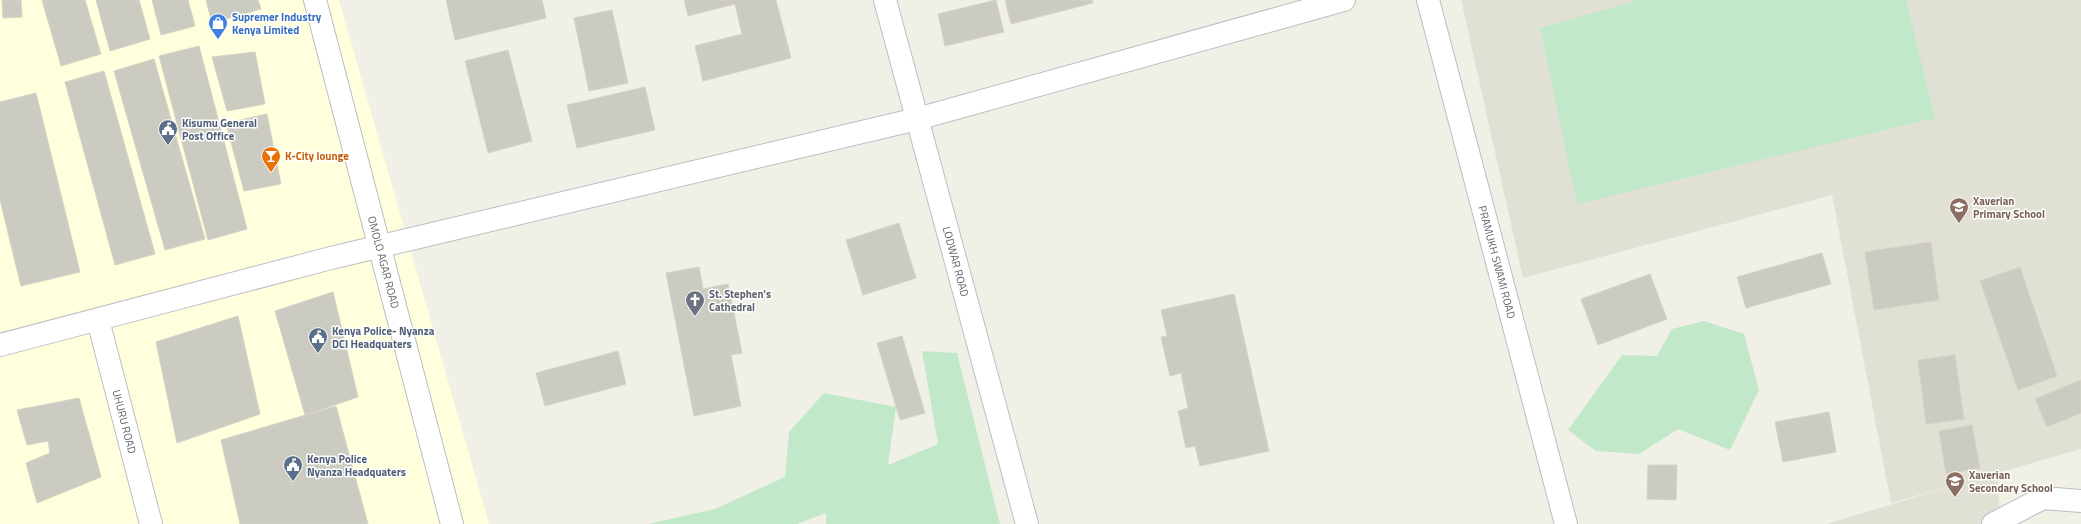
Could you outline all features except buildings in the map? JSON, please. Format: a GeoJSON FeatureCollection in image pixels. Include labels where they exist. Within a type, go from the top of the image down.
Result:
{"type":"FeatureCollection","features":[{"type":"Feature","properties":{"kind":"street","name":"OMOLO AGAR ROAD"},"geometry":{"type":"LineString","coordinates":[[315,0],[452,524]]}},
{"type":"Feature","properties":{"kind":"street","name":"LODWAR ROAD"},"geometry":{"type":"LineString","coordinates":[[885,0],[1027,524]]}},
{"type":"Feature","properties":{"kind":"street"},"geometry":{"type":"LineString","coordinates":[[0,345],[379,246],[917,118],[1344,0]]}},
{"type":"Feature","properties":{"kind":"street","name":"PRAMUKH SWAMI ROAD"},"geometry":{"type":"LineString","coordinates":[[1428,0],[1566,524]]}},
{"type":"Feature","properties":{"kind":"street","name":"UHURU ROAD"},"geometry":{"type":"LineString","coordinates":[[98,320],[151,524]]}},
{"type":"Feature","properties":{"kind":"street"},"geometry":{"type":"LineString","coordinates":[[1994,524],[2043,498],[2081,501]]}},
{"type":"Feature","properties":{"kind":"shaded area"},"geometry":{"type":"Polygon","coordinates":[[[0,0],[339,0],[489,524],[0,524],[0,0]]]}},
{"type":"Feature","properties":{"kind":"shaded area","name":"Xaverian Primary School"},"geometry":{"type":"Polygon","coordinates":[[[1461,0],[2081,0],[2081,449],[1997,473],[2001,524],[1827,524],[1958,484],[1891,503],[1832,195],[1523,278],[1461,0]]]}},
{"type":"Feature","properties":{"kind":"shaded area"},"geometry":{"type":"Polygon","coordinates":[[[1638,0],[1906,0],[1935,118],[1577,204],[1540,28],[1638,0]]]}},
{"type":"Feature","properties":{"kind":"shaded area"},"geometry":{"type":"Polygon","coordinates":[[[1704,321],[1744,334],[1759,390],[1730,450],[1678,429],[1639,454],[1596,451],[1568,430],[1622,355],[1657,356],[1672,329],[1704,321]]]}},
{"type":"Feature","properties":{"kind":"shaded area"},"geometry":{"type":"Polygon","coordinates":[[[922,351],[957,353],[1000,524],[826,524],[826,513],[797,524],[648,524],[715,509],[785,477],[789,432],[824,393],[896,407],[888,465],[938,444],[922,351]]]}},
{"type":"Feature","properties":{"kind":"place","name":"Supremer Industry Kenya Limited"},"geometry":{"type":"Point","coordinates":[218,40]}},
{"type":"Feature","properties":{"kind":"place","name":"Kisumu General Post Office"},"geometry":{"type":"Point","coordinates":[168,146]}},
{"type":"Feature","properties":{"kind":"place","name":"K-City lounge"},"geometry":{"type":"Point","coordinates":[271,173]}},
{"type":"Feature","properties":{"kind":"place","name":"Xaverian Primary School"},"geometry":{"type":"Point","coordinates":[1959,224]}},
{"type":"Feature","properties":{"kind":"place","name":"St. Stephen's Cathedral"},"geometry":{"type":"Point","coordinates":[695,317]}},
{"type":"Feature","properties":{"kind":"place","name":"Kenya Police- Nyanza DCI Headquaters"},"geometry":{"type":"Point","coordinates":[318,354]}},
{"type":"Feature","properties":{"kind":"place","name":"Kenya Police Nyanza Headquaters"},"geometry":{"type":"Point","coordinates":[293,482]}},
{"type":"Feature","properties":{"kind":"place","name":"Xaverian Secondary School"},"geometry":{"type":"Point","coordinates":[1955,498]}}]}
